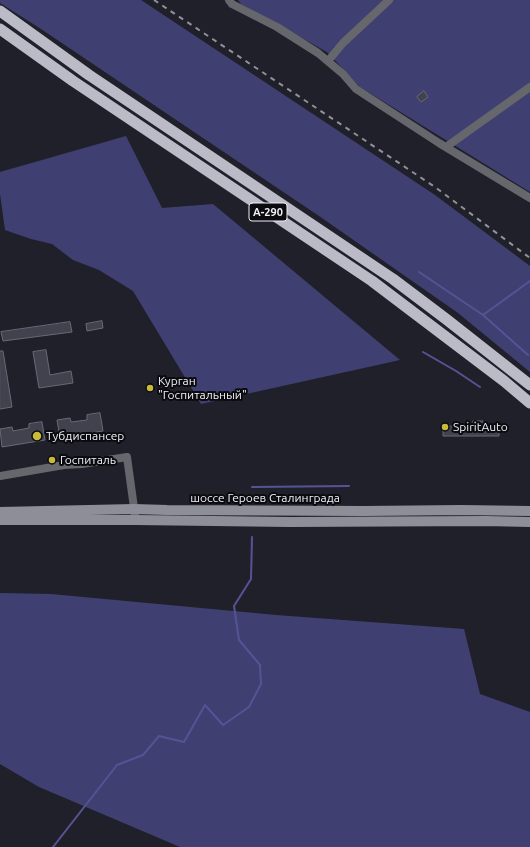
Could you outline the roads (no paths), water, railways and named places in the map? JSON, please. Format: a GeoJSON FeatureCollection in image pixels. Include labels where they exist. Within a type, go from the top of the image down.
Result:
{"type":"FeatureCollection","features":[{"type":"Feature","properties":{"kind":"highway","name":"А-290"},"geometry":{"type":"LineString","coordinates":[[0,12],[89,75],[393,279],[530,385]]}},
{"type":"Feature","properties":{"kind":"highway","name":"А-290"},"geometry":{"type":"LineString","coordinates":[[0,29],[73,81],[372,281],[504,381],[530,403]]}},
{"type":"Feature","properties":{"kind":"main road","name":"шоссе Героев Сталинграда"},"geometry":{"type":"LineString","coordinates":[[0,512],[134,509],[363,512],[462,510],[530,511]]}},
{"type":"Feature","properties":{"kind":"main road","name":"шоссе Героев Сталинграда"},"geometry":{"type":"LineString","coordinates":[[0,520],[530,522]]}},
{"type":"Feature","properties":{"kind":"street"},"geometry":{"type":"LineString","coordinates":[[229,0],[232,4],[283,31],[318,53],[343,74],[356,89],[446,147],[530,198]]}},
{"type":"Feature","properties":{"kind":"street"},"geometry":{"type":"LineString","coordinates":[[328,61],[343,43],[389,0]]}},
{"type":"Feature","properties":{"kind":"street"},"geometry":{"type":"LineString","coordinates":[[446,147],[530,87]]}},
{"type":"Feature","properties":{"kind":"street"},"geometry":{"type":"LineString","coordinates":[[0,476],[127,457],[136,520]]}},
{"type":"Feature","properties":{"kind":"waterway"},"geometry":{"type":"LineString","coordinates":[[419,272],[483,315],[528,355]]}},
{"type":"Feature","properties":{"kind":"waterway"},"geometry":{"type":"LineString","coordinates":[[483,315],[530,281]]}},
{"type":"Feature","properties":{"kind":"waterway"},"geometry":{"type":"LineString","coordinates":[[423,352],[480,387]]}},
{"type":"Feature","properties":{"kind":"waterway"},"geometry":{"type":"LineString","coordinates":[[252,487],[349,486]]}},
{"type":"Feature","properties":{"kind":"waterway"},"geometry":{"type":"LineString","coordinates":[[53,847],[117,765],[143,755],[159,736],[184,742],[205,705],[223,725],[249,707],[261,684],[260,665],[239,640],[234,606],[251,579],[252,537]]}},
{"type":"Feature","properties":{"kind":"railway"},"geometry":{"type":"LineString","coordinates":[[154,0],[435,187],[530,258]]}},
{"type":"Feature","properties":{"kind":"place","name":"Курган \"Госпитальный\""},"geometry":{"type":"Point","coordinates":[150,388]}},
{"type":"Feature","properties":{"kind":"place","name":"SpiritAuto"},"geometry":{"type":"Point","coordinates":[445,427]}},
{"type":"Feature","properties":{"kind":"place","name":"Тубдиспансер"},"geometry":{"type":"Point","coordinates":[37,436]}},
{"type":"Feature","properties":{"kind":"place","name":"Госпиталь"},"geometry":{"type":"Point","coordinates":[52,460]}}]}
